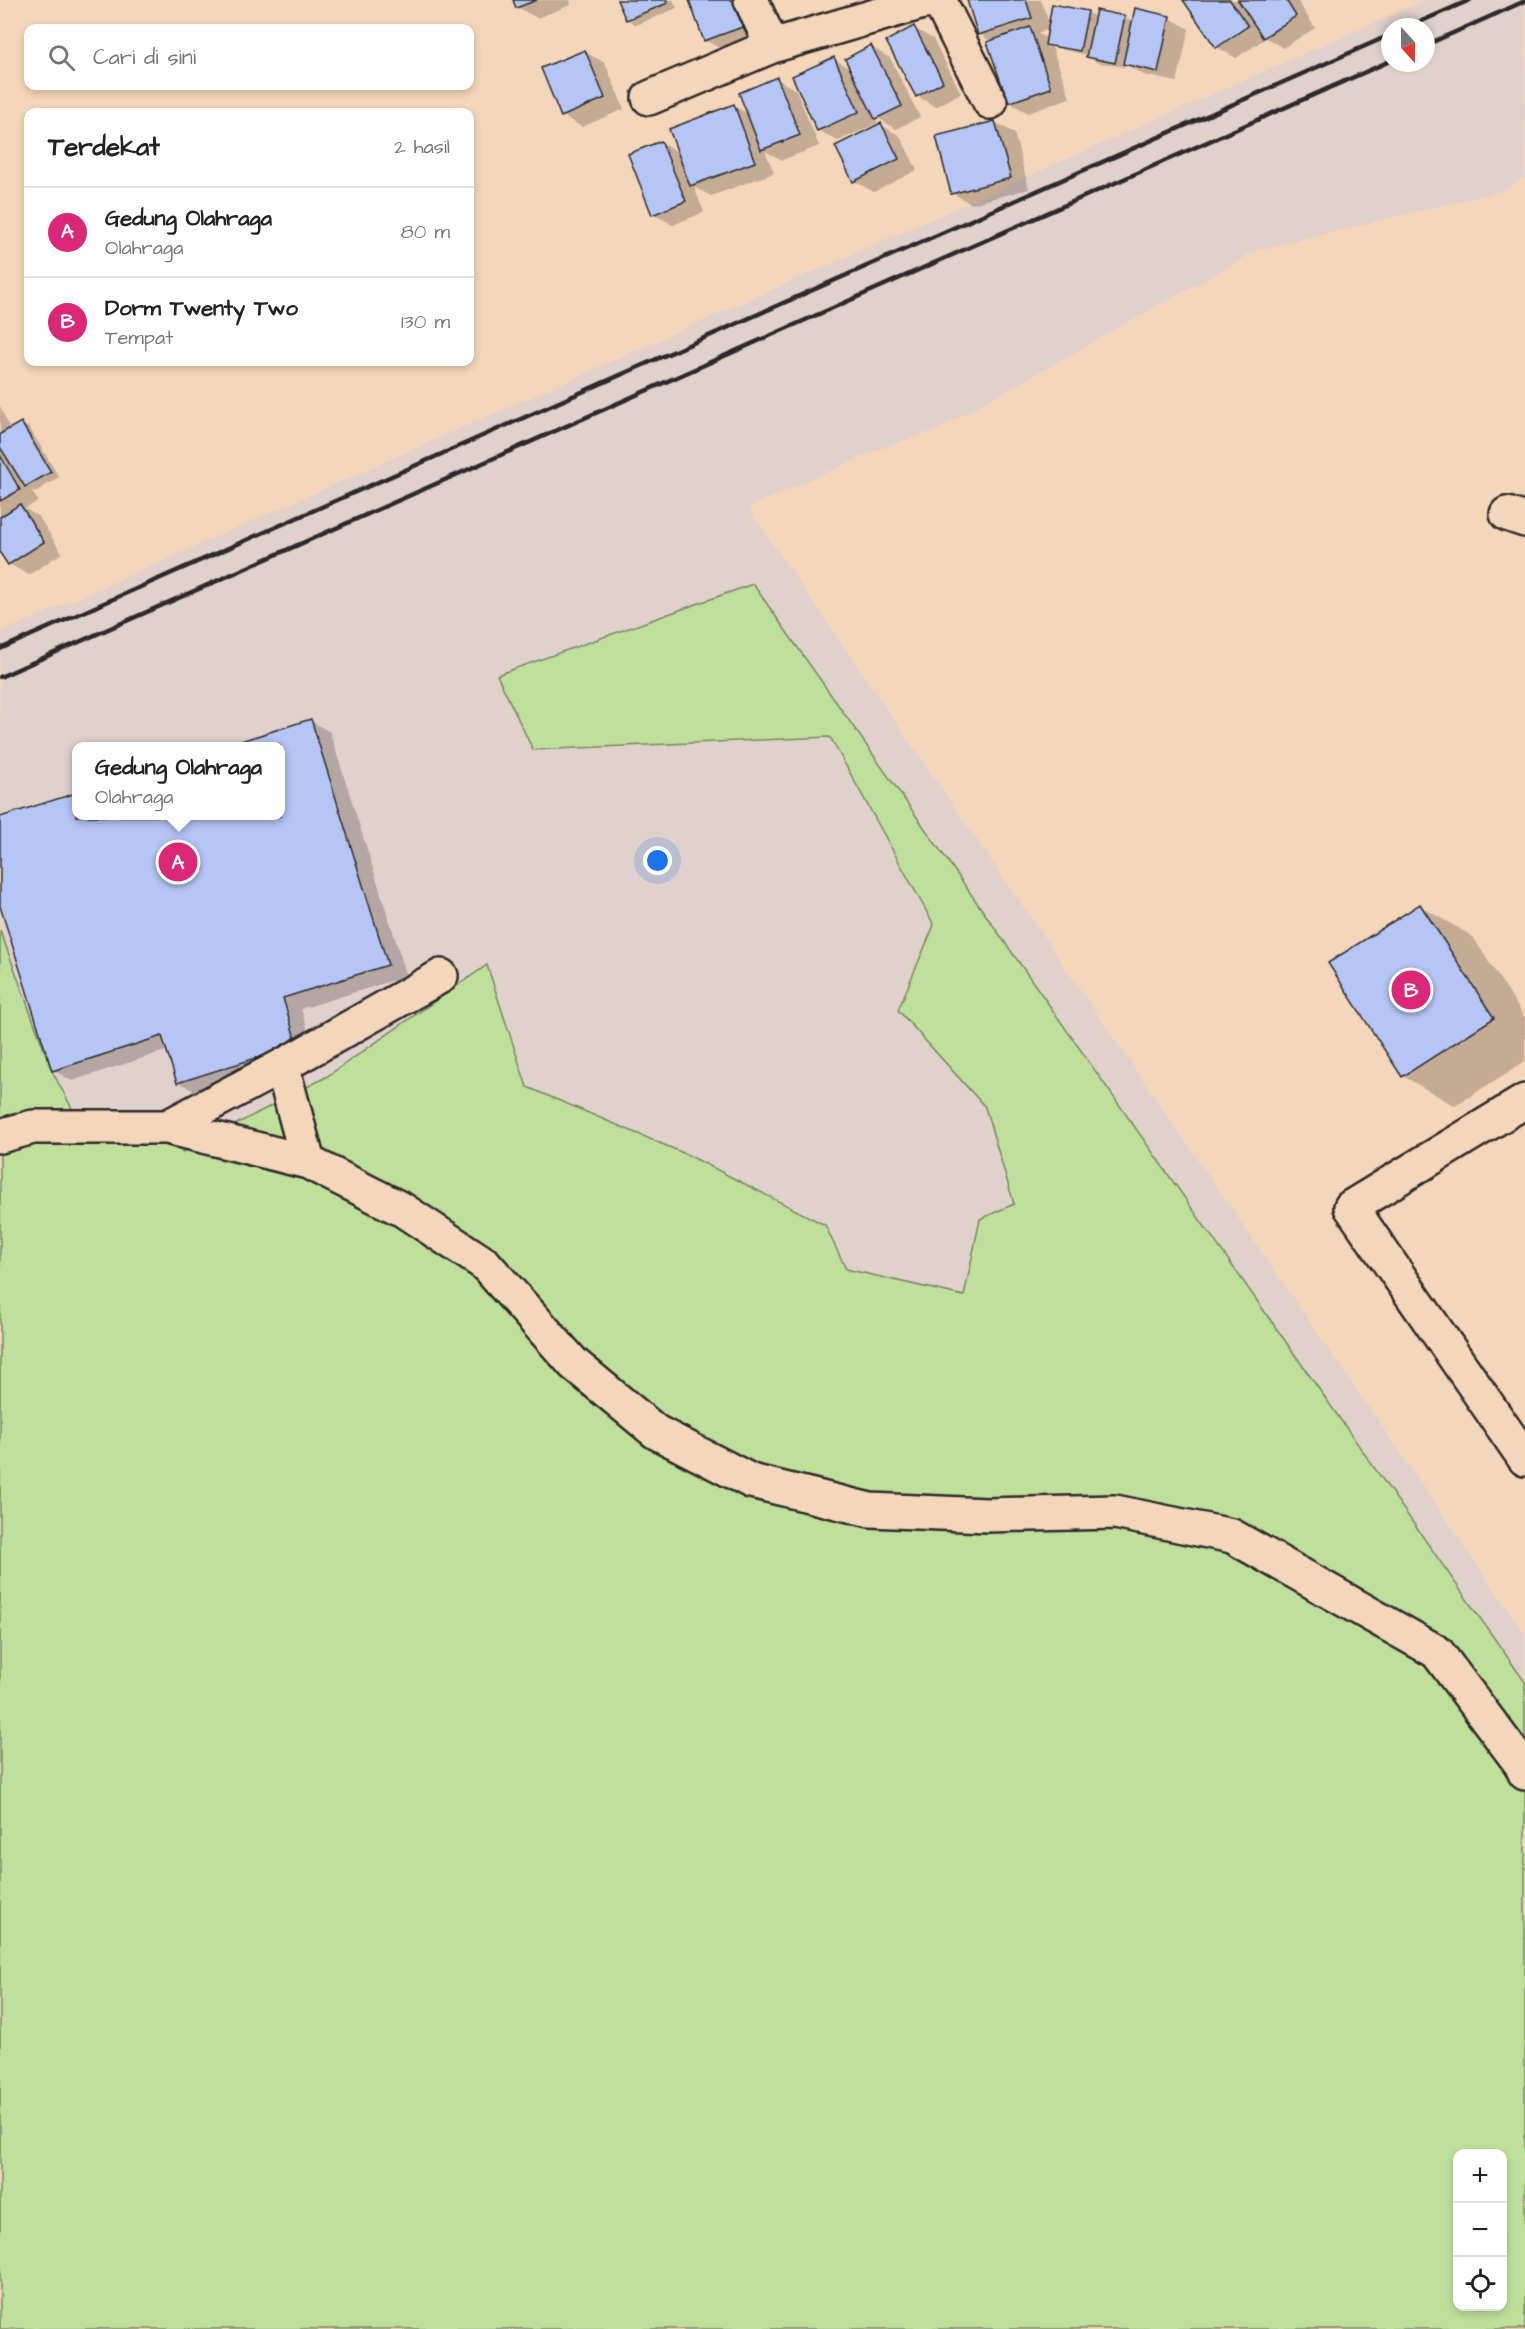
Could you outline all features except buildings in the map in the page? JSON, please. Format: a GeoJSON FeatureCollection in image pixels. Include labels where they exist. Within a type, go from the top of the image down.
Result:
{"type":"FeatureCollection","features":[{"type":"Feature","properties":{"kind":"street"},"geometry":{"type":"LineString","coordinates":[[751,0],[772,46]]}},
{"type":"Feature","properties":{"kind":"street"},"geometry":{"type":"LineString","coordinates":[[649,98],[772,46],[923,2],[934,1],[943,8],[990,102]]}},
{"type":"Feature","properties":{"kind":"street"},"geometry":{"type":"LineString","coordinates":[[167,1127],[282,1066],[441,976]]}},
{"type":"Feature","properties":{"kind":"street"},"geometry":{"type":"LineString","coordinates":[[282,1066],[308,1162]]}},
{"type":"Feature","properties":{"kind":"street"},"geometry":{"type":"LineString","coordinates":[[1525,1101],[1352,1208],[1525,1459]]}},
{"type":"Feature","properties":{"kind":"street"},"geometry":{"type":"LineString","coordinates":[[0,1136],[33,1127],[167,1127],[308,1162],[403,1210],[485,1264],[574,1364],[656,1432],[751,1481],[870,1510],[987,1515],[1115,1512],[1232,1536],[1437,1652],[1521,1764],[1525,1773]]}},
{"type":"Feature","properties":{"kind":"shaded area"},"geometry":{"type":"Polygon","coordinates":[[[1425,0],[1525,0],[1525,177],[1502,191],[1257,250],[936,430],[876,450],[748,508],[1525,1634],[1525,2329],[0,2329],[0,633],[1381,20],[1381,72],[1435,72],[1435,18],[1384,18],[1425,0]]]}},
{"type":"Feature","properties":{"kind":"green space"},"geometry":{"type":"Polygon","coordinates":[[[753,584],[1525,1682],[1525,2329],[0,2329],[0,930],[52,1071],[74,1112],[183,1152],[326,1077],[487,965],[527,1087],[688,1155],[825,1225],[846,1269],[964,1296],[980,1219],[1014,1204],[985,1107],[898,1010],[934,925],[830,737],[533,750],[497,675],[753,584]]]}},
{"type":"Feature","properties":{"kind":"railway"},"geometry":{"type":"LineString","coordinates":[[1429,18],[1470,0]]}},
{"type":"Feature","properties":{"kind":"railway"},"geometry":{"type":"LineString","coordinates":[[1435,41],[1525,1]]}},
{"type":"Feature","properties":{"kind":"railway"},"geometry":{"type":"LineString","coordinates":[[0,649],[1381,39]]}},
{"type":"Feature","properties":{"kind":"railway"},"geometry":{"type":"LineString","coordinates":[[0,677],[1381,65]]}},
{"type":"Feature","properties":{"kind":"place","name":"Gedung Olahraga"},"geometry":{"type":"Point","coordinates":[178,862]}},
{"type":"Feature","properties":{"kind":"place","name":"Dorm Twenty Two"},"geometry":{"type":"Point","coordinates":[1411,990]}}]}
